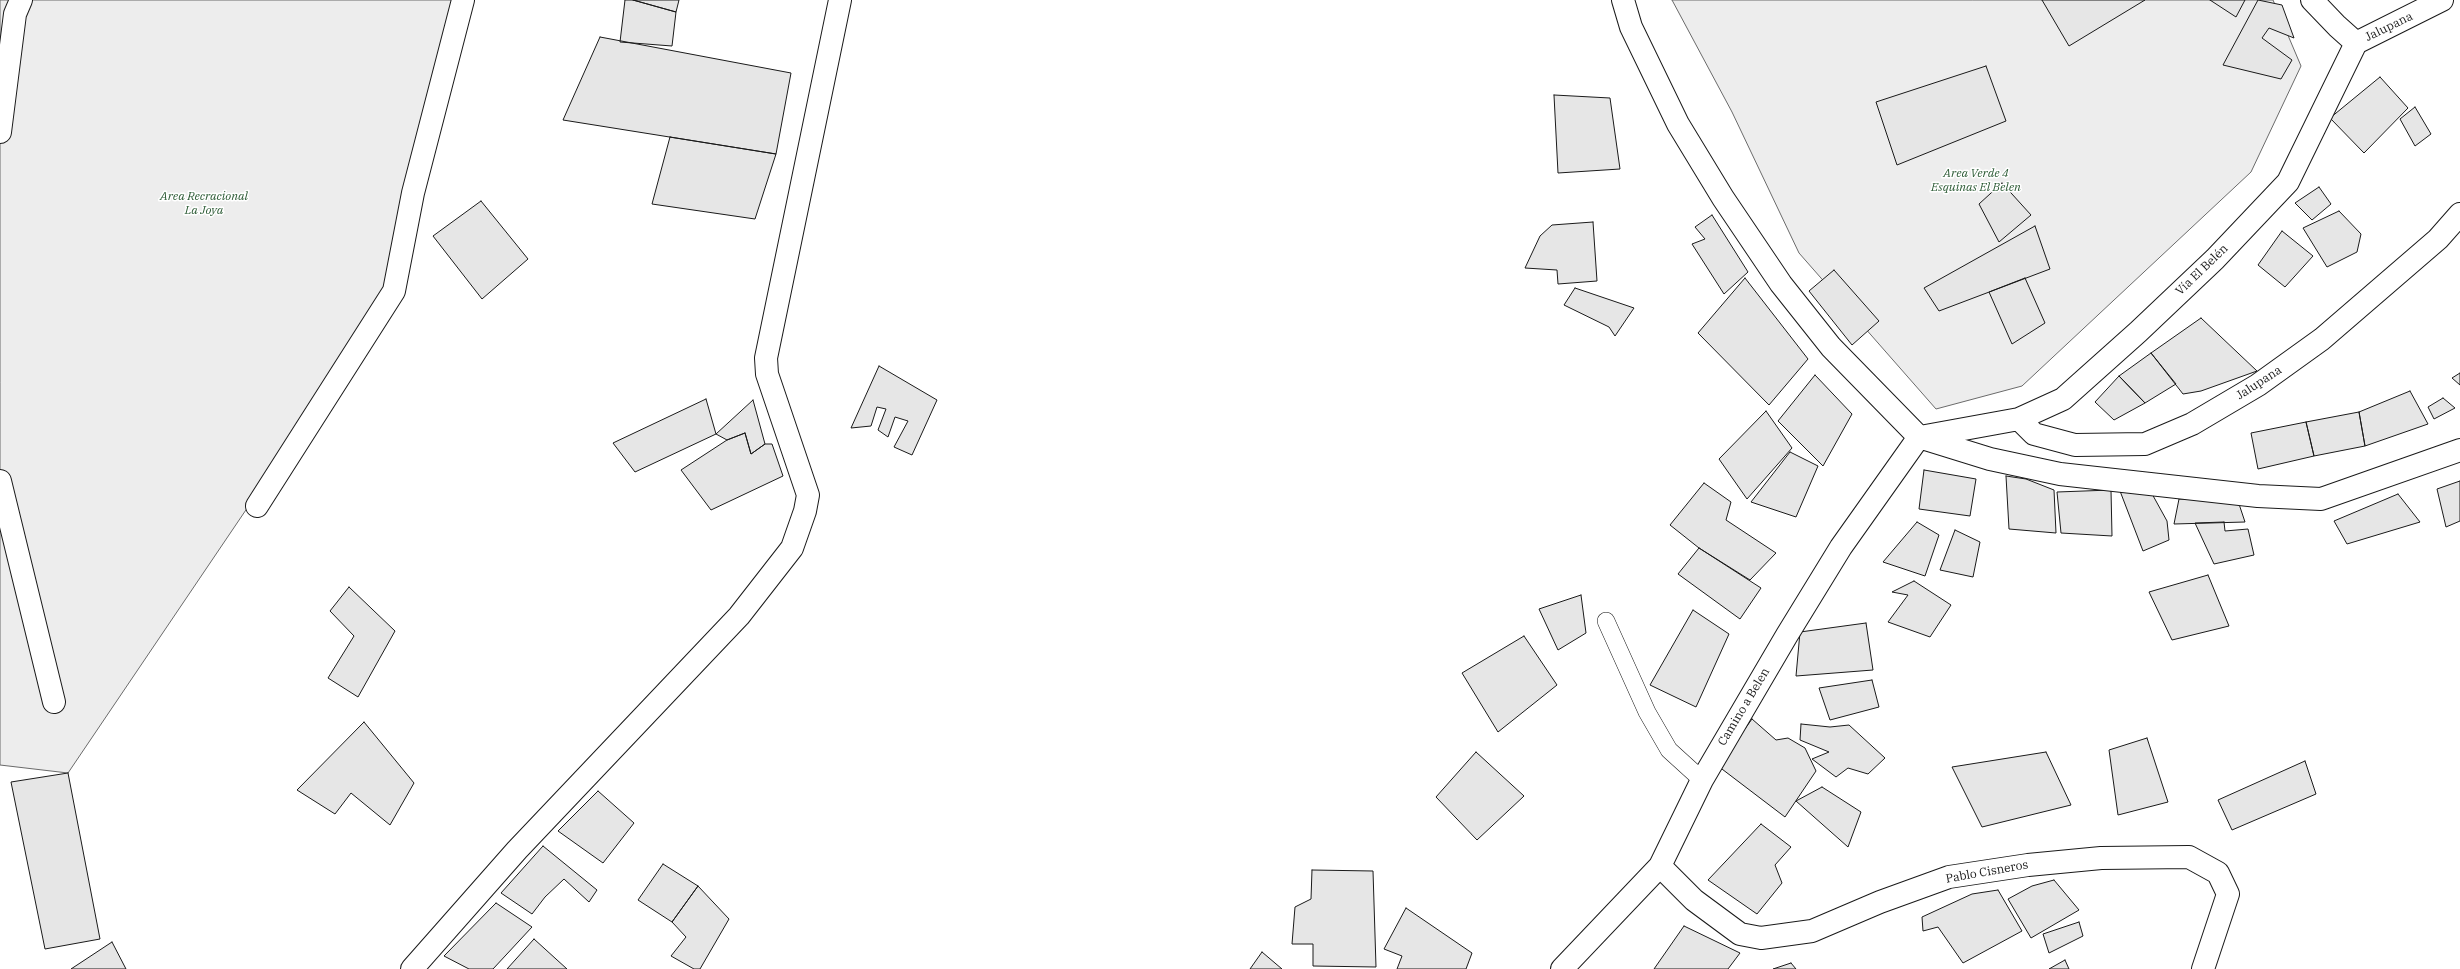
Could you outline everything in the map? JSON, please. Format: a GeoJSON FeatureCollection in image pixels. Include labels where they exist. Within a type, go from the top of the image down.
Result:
{"type":"FeatureCollection","features":[{"type":"Feature","properties":{"kind":"street"},"geometry":{"type":"LineString","coordinates":[[256,506],[394,291],[413,193],[463,0]]}},
{"type":"Feature","properties":{"kind":"street"},"geometry":{"type":"LineString","coordinates":[[412,969],[517,850],[739,616],[792,548],[805,511],[808,495],[767,374],[766,358],[840,0]]}},
{"type":"Feature","properties":{"kind":"street"},"geometry":{"type":"LineString","coordinates":[[1623,0],[1631,27],[1678,124],[1723,198],[1781,284],[1831,347],[1919,437],[1990,459],[2060,474],[2258,496],[2321,499],[2460,450]]}},
{"type":"Feature","properties":{"kind":"street"},"geometry":{"type":"LineString","coordinates":[[2312,0],[2356,43]]}},
{"type":"Feature","properties":{"kind":"street","name":"Jalupana"},"geometry":{"type":"LineString","coordinates":[[2356,43],[2442,0]]}},
{"type":"Feature","properties":{"kind":"street"},"geometry":{"type":"LineString","coordinates":[[0,132],[12,11]]}},
{"type":"Feature","properties":{"kind":"street","name":"Vía El Belén"},"geometry":{"type":"LineString","coordinates":[[1919,437],[2019,419],[2063,399],[2138,332],[2215,259],[2288,182],[2356,43]]}},
{"type":"Feature","properties":{"kind":"street","name":"Jalupana"},"geometry":{"type":"LineString","coordinates":[[2019,419],[2034,434],[2075,445],[2145,444],[2192,424],[2258,385],[2322,339],[2438,239],[2460,214]]}},
{"type":"Feature","properties":{"kind":"street","name":"Camino a Belen"},"geometry":{"type":"LineString","coordinates":[[1562,969],[1660,866],[1702,780],[1841,547],[1919,437]]}},
{"type":"Feature","properties":{"kind":"street"},"geometry":{"type":"LineString","coordinates":[[0,481],[54,702]]}},
{"type":"Feature","properties":{"kind":"street","name":"Pablo Cisneros"},"geometry":{"type":"LineString","coordinates":[[1660,866],[1694,900],[1740,934],[1761,938],[1812,931],[1880,902],[1949,877],[2028,865],[2086,860],[2189,857],[2218,873],[2228,894],[2203,969]]}},
{"type":"Feature","properties":{"kind":"lane"},"geometry":{"type":"LineString","coordinates":[[1606,621],[1647,712],[1669,750],[1702,780]]}},
{"type":"Feature","properties":{"kind":"shaded area","name":"Area Recracional La Joya"},"geometry":{"type":"Polygon","coordinates":[[[0,0],[459,0],[394,291],[68,773],[0,765],[0,0]]]}},
{"type":"Feature","properties":{"kind":"shaded area","name":"Area Verde 4 Esquinas El Belen"},"geometry":{"type":"Polygon","coordinates":[[[1672,0],[2273,0],[2301,66],[2251,172],[2022,386],[1936,409],[1799,253],[1732,112],[1672,0]]]}},
{"type":"Feature","properties":{"kind":"building"},"geometry":{"type":"Polygon","coordinates":[[[625,0],[633,0],[676,12],[672,46],[620,42],[625,0]]]}},
{"type":"Feature","properties":{"kind":"building"},"geometry":{"type":"Polygon","coordinates":[[[633,0],[679,0],[676,12],[633,0]]]}},
{"type":"Feature","properties":{"kind":"building"},"geometry":{"type":"Polygon","coordinates":[[[2042,0],[2145,0],[2069,46],[2042,0]]]}},
{"type":"Feature","properties":{"kind":"building"},"geometry":{"type":"Polygon","coordinates":[[[2210,0],[2245,0],[2236,17],[2210,0]]]}},
{"type":"Feature","properties":{"kind":"building"},"geometry":{"type":"Polygon","coordinates":[[[2258,0],[2282,5],[2294,38],[2269,28],[2262,38],[2292,60],[2281,79],[2223,65],[2258,0]]]}},
{"type":"Feature","properties":{"kind":"building"},"geometry":{"type":"Polygon","coordinates":[[[600,37],[791,73],[776,154],[563,120],[600,37]]]}},
{"type":"Feature","properties":{"kind":"building"},"geometry":{"type":"Polygon","coordinates":[[[1986,66],[2006,121],[1897,165],[1876,102],[1986,66]]]}},
{"type":"Feature","properties":{"kind":"building"},"geometry":{"type":"Polygon","coordinates":[[[2380,77],[2408,108],[2364,153],[2330,118],[2380,77]]]}},
{"type":"Feature","properties":{"kind":"building"},"geometry":{"type":"Polygon","coordinates":[[[1554,95],[1610,98],[1620,169],[1558,173],[1554,95]]]}},
{"type":"Feature","properties":{"kind":"building"},"geometry":{"type":"Polygon","coordinates":[[[2415,107],[2431,134],[2415,146],[2400,119],[2415,107]]]}},
{"type":"Feature","properties":{"kind":"building"},"geometry":{"type":"Polygon","coordinates":[[[670,137],[776,154],[755,219],[652,204],[670,137]]]}},
{"type":"Feature","properties":{"kind":"building"},"geometry":{"type":"Polygon","coordinates":[[[2002,183],[2031,215],[1999,242],[1979,204],[2002,183]]]}},
{"type":"Feature","properties":{"kind":"building"},"geometry":{"type":"Polygon","coordinates":[[[2319,187],[2331,204],[2312,220],[2295,203],[2319,187]]]}},
{"type":"Feature","properties":{"kind":"building"},"geometry":{"type":"Polygon","coordinates":[[[481,201],[528,259],[482,299],[433,236],[481,201]]]}},
{"type":"Feature","properties":{"kind":"building"},"geometry":{"type":"Polygon","coordinates":[[[2339,211],[2361,234],[2357,252],[2327,267],[2303,228],[2339,211]]]}},
{"type":"Feature","properties":{"kind":"building"},"geometry":{"type":"Polygon","coordinates":[[[1712,215],[1748,272],[1724,294],[1692,244],[1705,239],[1695,227],[1712,215]]]}},
{"type":"Feature","properties":{"kind":"building"},"geometry":{"type":"Polygon","coordinates":[[[1593,222],[1597,281],[1558,284],[1557,270],[1525,268],[1540,236],[1552,225],[1593,222]]]}},
{"type":"Feature","properties":{"kind":"building"},"geometry":{"type":"Polygon","coordinates":[[[2035,226],[2050,269],[1939,311],[1924,288],[2035,226]]]}},
{"type":"Feature","properties":{"kind":"building"},"geometry":{"type":"Polygon","coordinates":[[[2282,231],[2313,256],[2285,287],[2258,265],[2282,231]]]}},
{"type":"Feature","properties":{"kind":"building"},"geometry":{"type":"Polygon","coordinates":[[[1834,270],[1879,321],[1852,345],[1809,291],[1834,270]]]}},
{"type":"Feature","properties":{"kind":"building"},"geometry":{"type":"Polygon","coordinates":[[[1745,278],[1808,359],[1769,405],[1698,333],[1745,278]]]}},
{"type":"Feature","properties":{"kind":"building"},"geometry":{"type":"Polygon","coordinates":[[[2025,278],[2045,323],[2012,344],[1989,292],[2025,278]]]}},
{"type":"Feature","properties":{"kind":"building"},"geometry":{"type":"Polygon","coordinates":[[[1575,288],[1634,308],[1615,336],[1609,327],[1564,305],[1575,288]]]}},
{"type":"Feature","properties":{"kind":"building"},"geometry":{"type":"Polygon","coordinates":[[[2201,318],[2257,371],[2201,391],[2183,394],[2151,353],[2201,318]]]}},
{"type":"Feature","properties":{"kind":"building"},"geometry":{"type":"Polygon","coordinates":[[[2151,353],[2176,384],[2145,403],[2119,376],[2151,353]]]}},
{"type":"Feature","properties":{"kind":"building"},"geometry":{"type":"Polygon","coordinates":[[[879,366],[937,400],[912,455],[894,447],[908,421],[895,417],[888,437],[878,430],[886,409],[877,407],[871,426],[851,428],[879,366]]]}},
{"type":"Feature","properties":{"kind":"building"},"geometry":{"type":"Polygon","coordinates":[[[2460,373],[2460,385],[2452,378],[2460,373]]]}},
{"type":"Feature","properties":{"kind":"building"},"geometry":{"type":"Polygon","coordinates":[[[1815,375],[1852,414],[1823,466],[1778,421],[1815,375]]]}},
{"type":"Feature","properties":{"kind":"building"},"geometry":{"type":"Polygon","coordinates":[[[2119,376],[2145,403],[2114,420],[2095,402],[2119,376]]]}},
{"type":"Feature","properties":{"kind":"building"},"geometry":{"type":"Polygon","coordinates":[[[2410,391],[2428,424],[2365,446],[2359,412],[2410,391]]]}},
{"type":"Feature","properties":{"kind":"building"},"geometry":{"type":"Polygon","coordinates":[[[2443,398],[2455,408],[2434,419],[2428,407],[2443,398]]]}},
{"type":"Feature","properties":{"kind":"building"},"geometry":{"type":"Polygon","coordinates":[[[706,399],[716,434],[635,472],[613,443],[706,399]]]}},
{"type":"Feature","properties":{"kind":"building"},"geometry":{"type":"Polygon","coordinates":[[[753,400],[765,444],[751,454],[745,433],[727,440],[716,434],[753,400]]]}},
{"type":"Feature","properties":{"kind":"building"},"geometry":{"type":"Polygon","coordinates":[[[1766,411],[1792,448],[1747,499],[1719,459],[1766,411]]]}},
{"type":"Feature","properties":{"kind":"building"},"geometry":{"type":"Polygon","coordinates":[[[2359,412],[2365,446],[2314,456],[2306,422],[2359,412]]]}},
{"type":"Feature","properties":{"kind":"building"},"geometry":{"type":"Polygon","coordinates":[[[2306,422],[2314,456],[2258,469],[2251,433],[2306,422]]]}},
{"type":"Feature","properties":{"kind":"building"},"geometry":{"type":"Polygon","coordinates":[[[745,433],[751,454],[765,444],[772,444],[783,476],[711,510],[681,470],[727,440],[745,433]]]}},
{"type":"Feature","properties":{"kind":"building"},"geometry":{"type":"Polygon","coordinates":[[[1790,452],[1818,466],[1796,517],[1751,502],[1790,452]]]}},
{"type":"Feature","properties":{"kind":"building"},"geometry":{"type":"Polygon","coordinates":[[[1924,470],[1976,479],[1970,516],[1919,509],[1924,470]]]}},
{"type":"Feature","properties":{"kind":"building"},"geometry":{"type":"Polygon","coordinates":[[[2006,476],[2026,479],[2054,490],[2056,533],[2009,529],[2006,476]]]}},
{"type":"Feature","properties":{"kind":"building"},"geometry":{"type":"Polygon","coordinates":[[[2460,481],[2460,521],[2446,527],[2437,489],[2460,481]]]}},
{"type":"Feature","properties":{"kind":"building"},"geometry":{"type":"Polygon","coordinates":[[[1704,483],[1731,502],[1726,520],[1776,553],[1750,580],[1699,548],[1670,525],[1704,483]]]}},
{"type":"Feature","properties":{"kind":"building"},"geometry":{"type":"Polygon","coordinates":[[[2111,490],[2112,536],[2061,533],[2057,492],[2111,490]]]}},
{"type":"Feature","properties":{"kind":"building"},"geometry":{"type":"Polygon","coordinates":[[[2120,491],[2151,492],[2167,521],[2169,540],[2143,551],[2120,491]]]}},
{"type":"Feature","properties":{"kind":"building"},"geometry":{"type":"Polygon","coordinates":[[[2398,494],[2420,522],[2347,544],[2334,521],[2398,494]]]}},
{"type":"Feature","properties":{"kind":"building"},"geometry":{"type":"Polygon","coordinates":[[[2237,498],[2245,522],[2174,524],[2179,499],[2237,498]]]}},
{"type":"Feature","properties":{"kind":"building"},"geometry":{"type":"Polygon","coordinates":[[[1917,522],[1939,535],[1925,576],[1883,562],[1917,522]]]}},
{"type":"Feature","properties":{"kind":"building"},"geometry":{"type":"Polygon","coordinates":[[[2224,522],[2225,531],[2248,529],[2254,555],[2214,564],[2195,523],[2224,522]]]}},
{"type":"Feature","properties":{"kind":"building"},"geometry":{"type":"Polygon","coordinates":[[[1955,530],[1980,542],[1973,577],[1940,570],[1955,530]]]}},
{"type":"Feature","properties":{"kind":"building"},"geometry":{"type":"Polygon","coordinates":[[[1699,548],[1761,588],[1740,619],[1678,574],[1699,548]]]}},
{"type":"Feature","properties":{"kind":"building"},"geometry":{"type":"Polygon","coordinates":[[[2208,575],[2229,626],[2172,640],[2149,592],[2208,575]]]}},
{"type":"Feature","properties":{"kind":"building"},"geometry":{"type":"Polygon","coordinates":[[[1914,581],[1951,605],[1930,637],[1888,622],[1908,595],[1892,592],[1914,581]]]}},
{"type":"Feature","properties":{"kind":"building"},"geometry":{"type":"Polygon","coordinates":[[[349,587],[395,631],[358,697],[328,678],[354,636],[330,611],[349,587]]]}},
{"type":"Feature","properties":{"kind":"building"},"geometry":{"type":"Polygon","coordinates":[[[1581,595],[1586,633],[1558,650],[1539,609],[1581,595]]]}},
{"type":"Feature","properties":{"kind":"building"},"geometry":{"type":"Polygon","coordinates":[[[1693,610],[1729,634],[1696,707],[1650,685],[1693,610]]]}},
{"type":"Feature","properties":{"kind":"building"},"geometry":{"type":"Polygon","coordinates":[[[1866,623],[1873,670],[1796,676],[1800,632],[1866,623]]]}},
{"type":"Feature","properties":{"kind":"building"},"geometry":{"type":"Polygon","coordinates":[[[1524,636],[1557,685],[1498,732],[1462,673],[1524,636]]]}},
{"type":"Feature","properties":{"kind":"building"},"geometry":{"type":"Polygon","coordinates":[[[1872,680],[1879,707],[1830,720],[1819,688],[1872,680]]]}},
{"type":"Feature","properties":{"kind":"building"},"geometry":{"type":"Polygon","coordinates":[[[1752,719],[1776,740],[1788,738],[1805,748],[1816,771],[1785,817],[1718,766],[1752,719]]]}},
{"type":"Feature","properties":{"kind":"building"},"geometry":{"type":"Polygon","coordinates":[[[364,722],[414,783],[390,825],[351,793],[335,814],[297,790],[364,722]]]}},
{"type":"Feature","properties":{"kind":"building"},"geometry":{"type":"Polygon","coordinates":[[[1801,724],[1830,727],[1849,725],[1885,758],[1868,774],[1848,768],[1836,777],[1812,759],[1829,752],[1800,740],[1801,724]]]}},
{"type":"Feature","properties":{"kind":"building"},"geometry":{"type":"Polygon","coordinates":[[[2147,738],[2168,802],[2118,815],[2109,750],[2147,738]]]}},
{"type":"Feature","properties":{"kind":"building"},"geometry":{"type":"Polygon","coordinates":[[[1476,752],[1524,796],[1477,840],[1436,797],[1476,752]]]}},
{"type":"Feature","properties":{"kind":"building"},"geometry":{"type":"Polygon","coordinates":[[[2046,752],[2071,805],[1982,827],[1952,767],[2046,752]]]}},
{"type":"Feature","properties":{"kind":"building"},"geometry":{"type":"Polygon","coordinates":[[[2305,761],[2316,794],[2232,830],[2218,800],[2305,761]]]}},
{"type":"Feature","properties":{"kind":"building"},"geometry":{"type":"Polygon","coordinates":[[[68,773],[100,939],[45,949],[11,782],[68,773]]]}},
{"type":"Feature","properties":{"kind":"building"},"geometry":{"type":"Polygon","coordinates":[[[1822,787],[1861,812],[1848,847],[1796,801],[1822,787]]]}},
{"type":"Feature","properties":{"kind":"building"},"geometry":{"type":"Polygon","coordinates":[[[598,791],[634,823],[603,863],[558,831],[598,791]]]}},
{"type":"Feature","properties":{"kind":"building"},"geometry":{"type":"Polygon","coordinates":[[[1761,824],[1791,847],[1775,865],[1782,883],[1757,914],[1708,880],[1761,824]]]}},
{"type":"Feature","properties":{"kind":"building"},"geometry":{"type":"Polygon","coordinates":[[[543,846],[597,890],[589,902],[564,879],[545,897],[532,914],[501,893],[543,846]]]}},
{"type":"Feature","properties":{"kind":"building"},"geometry":{"type":"Polygon","coordinates":[[[663,864],[698,886],[672,922],[638,900],[663,864]]]}},
{"type":"Feature","properties":{"kind":"building"},"geometry":{"type":"Polygon","coordinates":[[[1312,870],[1373,871],[1376,967],[1313,966],[1313,944],[1292,944],[1295,907],[1311,899],[1312,870]]]}},
{"type":"Feature","properties":{"kind":"building"},"geometry":{"type":"Polygon","coordinates":[[[2054,880],[2079,910],[2031,938],[2008,899],[2032,886],[2054,880]]]}},
{"type":"Feature","properties":{"kind":"building"},"geometry":{"type":"Polygon","coordinates":[[[698,886],[729,919],[700,969],[694,969],[671,956],[686,937],[672,922],[698,886]]]}},
{"type":"Feature","properties":{"kind":"building"},"geometry":{"type":"Polygon","coordinates":[[[1998,890],[2022,931],[1963,963],[1938,927],[1923,931],[1922,917],[1972,894],[1998,890]]]}},
{"type":"Feature","properties":{"kind":"building"},"geometry":{"type":"Polygon","coordinates":[[[496,903],[532,927],[493,969],[469,969],[444,956],[496,903]]]}},
{"type":"Feature","properties":{"kind":"building"},"geometry":{"type":"Polygon","coordinates":[[[1406,908],[1472,953],[1466,969],[1397,969],[1402,956],[1384,949],[1406,908]]]}},
{"type":"Feature","properties":{"kind":"building"},"geometry":{"type":"Polygon","coordinates":[[[2079,922],[2083,936],[2049,953],[2043,934],[2079,922]]]}},
{"type":"Feature","properties":{"kind":"building"},"geometry":{"type":"Polygon","coordinates":[[[1684,926],[1740,953],[1728,969],[1654,969],[1684,926]]]}},
{"type":"Feature","properties":{"kind":"building"},"geometry":{"type":"Polygon","coordinates":[[[534,939],[567,969],[507,969],[534,939]]]}},
{"type":"Feature","properties":{"kind":"building"},"geometry":{"type":"Polygon","coordinates":[[[112,942],[126,969],[71,969],[112,942]]]}},
{"type":"Feature","properties":{"kind":"building"},"geometry":{"type":"Polygon","coordinates":[[[1262,952],[1282,969],[1250,969],[1262,952]]]}},
{"type":"Feature","properties":{"kind":"building"},"geometry":{"type":"Polygon","coordinates":[[[2065,960],[2069,969],[2049,969],[2065,960]]]}},
{"type":"Feature","properties":{"kind":"building"},"geometry":{"type":"Polygon","coordinates":[[[1791,963],[1796,969],[1773,969],[1791,963]]]}}]}
